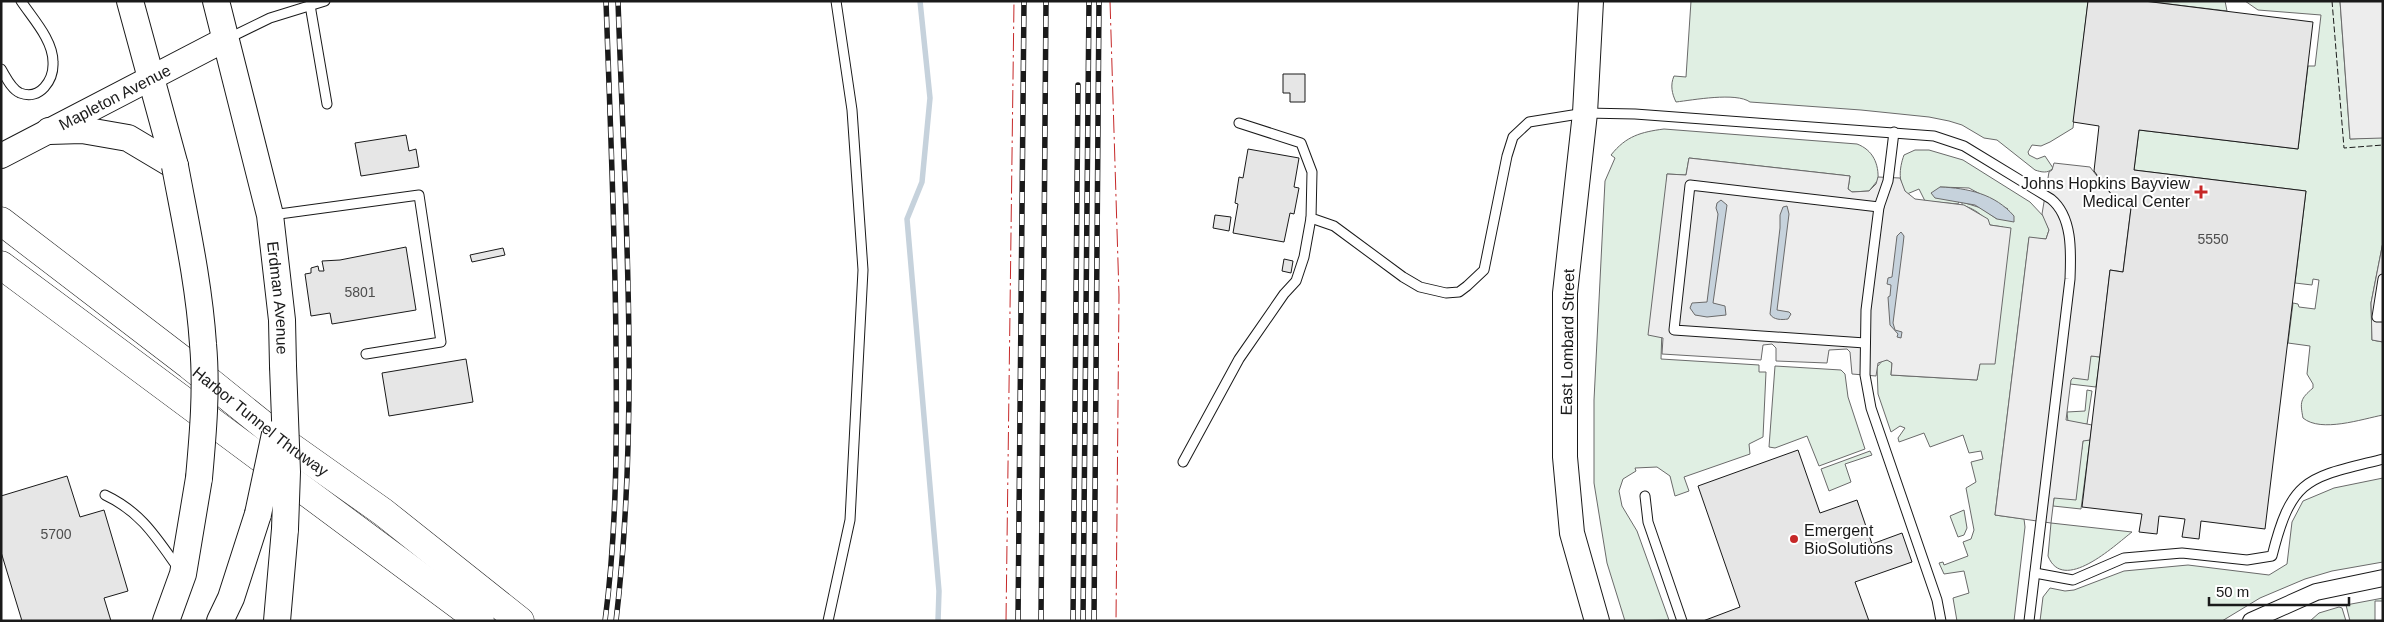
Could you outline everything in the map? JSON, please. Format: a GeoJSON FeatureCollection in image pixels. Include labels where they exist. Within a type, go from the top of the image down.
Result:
{"type":"FeatureCollection","features":[{"type":"Feature","properties":{"kind":"highway","name":"Harbor Tunnel Thruway"},"geometry":{"type":"LineString","coordinates":[[1,217],[12,228],[287,444],[383,512],[520,621]]}},
{"type":"Feature","properties":{"kind":"highway","name":"Harbor Tunnel Thruway"},"geometry":{"type":"LineString","coordinates":[[1,265],[480,621]]}},
{"type":"Feature","properties":{"kind":"main road"},"geometry":{"type":"LineString","coordinates":[[130,1],[175,166],[193,261],[203,344],[204,396],[199,478],[183,574],[166,621]]}},
{"type":"Feature","properties":{"kind":"main road","name":"Erdman Avenue"},"geometry":{"type":"LineString","coordinates":[[216,1],[270,215],[282,320],[283,366],[274,444],[258,514],[231,598],[220,621]]}},
{"type":"Feature","properties":{"kind":"main road","name":"East Lombard Street"},"geometry":{"type":"LineString","coordinates":[[1592,1],[1585,113],[1565,293],[1565,457],[1572,533],[1597,621]]}},
{"type":"Feature","properties":{"kind":"main road","name":"Mapleton Avenue"},"geometry":{"type":"LineString","coordinates":[[1,156],[226,39]]}},
{"type":"Feature","properties":{"kind":"main road"},"geometry":{"type":"LineString","coordinates":[[49,131],[82,130],[128,138],[175,166]]}},
{"type":"Feature","properties":{"kind":"main road"},"geometry":{"type":"LineString","coordinates":[[277,621],[288,472],[283,366]]}},
{"type":"Feature","properties":{"kind":"street"},"geometry":{"type":"LineString","coordinates":[[2251,621],[2316,592],[2383,578]]}},
{"type":"Feature","properties":{"kind":"lane"},"geometry":{"type":"LineString","coordinates":[[1,69],[11,86],[19,93],[29,95],[39,93],[48,84],[52,74],[53,62],[50,46],[21,1]]}},
{"type":"Feature","properties":{"kind":"lane"},"geometry":{"type":"LineString","coordinates":[[226,39],[270,18],[325,1]]}},
{"type":"Feature","properties":{"kind":"lane"},"geometry":{"type":"LineString","coordinates":[[828,621],[850,520],[862,270],[852,110],[836,1]]}},
{"type":"Feature","properties":{"kind":"lane"},"geometry":{"type":"LineString","coordinates":[[310,5],[327,104]]}},
{"type":"Feature","properties":{"kind":"lane"},"geometry":{"type":"LineString","coordinates":[[1311,218],[1334,226],[1403,277],[1420,287],[1438,292],[1459,292],[1484,270],[1506,156],[1513,137],[1529,122],[1585,113],[1684,116],[1934,136],[1964,146],[2052,198],[2060,208],[2065,219],[2069,238],[2070,279],[2029,621]]}},
{"type":"Feature","properties":{"kind":"lane"},"geometry":{"type":"LineString","coordinates":[[1183,462],[1239,359],[1284,294],[1296,281],[1304,257],[1311,218],[1312,172],[1301,143],[1239,123]]}},
{"type":"Feature","properties":{"kind":"lane"},"geometry":{"type":"LineString","coordinates":[[1894,132],[1888,181],[1879,207],[1866,310],[1865,375],[1871,408],[1937,600],[1942,621]]}},
{"type":"Feature","properties":{"kind":"lane"},"geometry":{"type":"LineString","coordinates":[[1865,343],[1674,330],[1690,185],[1879,207]]}},
{"type":"Feature","properties":{"kind":"lane"},"geometry":{"type":"LineString","coordinates":[[270,215],[419,195],[441,342],[366,354]]}},
{"type":"Feature","properties":{"kind":"lane"},"geometry":{"type":"LineString","coordinates":[[2383,279],[2377,316],[2383,317]]}},
{"type":"Feature","properties":{"kind":"lane"},"geometry":{"type":"LineString","coordinates":[[2035,573],[2073,580],[2089,575],[2124,558],[2182,553],[2247,560],[2272,556],[2288,504],[2303,486],[2324,474],[2383,459]]}},
{"type":"Feature","properties":{"kind":"lane"},"geometry":{"type":"LineString","coordinates":[[105,495],[133,511],[146,523],[183,574]]}},
{"type":"Feature","properties":{"kind":"lane"},"geometry":{"type":"LineString","coordinates":[[1645,496],[1648,522],[1682,621]]}},
{"type":"Feature","properties":{"kind":"green space"},"geometry":{"type":"Polygon","coordinates":[[[1691,1],[2088,1],[2073,128],[2041,146],[2032,145],[2028,152],[2029,155],[2037,159],[2045,156],[2053,168],[2044,172],[2035,170],[1997,140],[1984,138],[1962,125],[1929,117],[1750,102],[1743,99],[1725,97],[1676,102],[1672,83],[1674,76],[1686,77],[1691,1]]]}},
{"type":"Feature","properties":{"kind":"green space"},"geometry":{"type":"Polygon","coordinates":[[[2144,1],[2225,1],[2227,11],[2144,1]]]}},
{"type":"Feature","properties":{"kind":"green space"},"geometry":{"type":"Polygon","coordinates":[[[2245,1],[2340,1],[2350,139],[2383,137],[2383,242],[2371,303],[2372,340],[2383,342],[2383,415],[2331,425],[2311,422],[2303,418],[2302,401],[2313,388],[2313,384],[2307,374],[2310,346],[2288,343],[2293,303],[2298,304],[2299,307],[2315,309],[2319,280],[2313,279],[2312,285],[2295,283],[2306,191],[2134,170],[2139,130],[2298,149],[2308,66],[2315,66],[2321,15],[2258,10],[2245,1]]]}},
{"type":"Feature","properties":{"kind":"green space"},"geometry":{"type":"Polygon","coordinates":[[[1664,129],[1857,144],[1867,150],[1874,158],[1878,180],[1869,191],[1852,192],[1848,189],[1850,176],[1689,158],[1686,175],[1667,174],[1661,359],[1759,365],[1759,372],[1766,372],[1763,437],[1749,444],[1750,454],[1684,477],[1689,491],[1675,496],[1670,476],[1657,467],[1635,468],[1636,471],[1623,479],[1619,491],[1622,506],[1637,531],[1669,620],[1625,621],[1607,563],[1594,483],[1594,400],[1605,181],[1615,158],[1611,155],[1622,143],[1634,136],[1664,129]]]}},
{"type":"Feature","properties":{"kind":"green space"},"geometry":{"type":"Polygon","coordinates":[[[1915,150],[1929,150],[1963,160],[2030,202],[2045,218],[2049,230],[2046,239],[2029,238],[1995,515],[2024,519],[2025,527],[2014,621],[1957,621],[1953,598],[1969,593],[1964,571],[1944,574],[1939,563],[1943,562],[1944,565],[1968,556],[1963,542],[1971,539],[1974,530],[1966,488],[1976,482],[1971,462],[1983,459],[1981,451],[1969,453],[1963,435],[1930,447],[1924,433],[1899,442],[1898,438],[1905,428],[1900,426],[1891,432],[1878,394],[1877,367],[1883,360],[1889,360],[1892,363],[1891,375],[1977,380],[2003,227],[1990,225],[1985,218],[1971,208],[1962,205],[1962,202],[1981,208],[1997,219],[2008,209],[1969,188],[1940,187],[1951,200],[1959,201],[1958,204],[1925,201],[1919,189],[1907,194],[1901,181],[1901,165],[1904,155],[1915,150]]]}},
{"type":"Feature","properties":{"kind":"green space"},"geometry":{"type":"Polygon","coordinates":[[[2091,356],[2100,357],[2096,387],[2070,384],[2071,379],[2091,356]]]}},
{"type":"Feature","properties":{"kind":"green space"},"geometry":{"type":"Polygon","coordinates":[[[1775,366],[1841,370],[1845,374],[1848,397],[1865,449],[1819,466],[1807,436],[1775,448],[1769,447],[1775,366]]]}},
{"type":"Feature","properties":{"kind":"green space"},"geometry":{"type":"Polygon","coordinates":[[[2087,390],[2092,391],[2087,424],[2068,422],[2067,412],[2085,411],[2087,390]]]}},
{"type":"Feature","properties":{"kind":"green space"},"geometry":{"type":"Polygon","coordinates":[[[2083,440],[2090,440],[2081,509],[2053,506],[2054,498],[2082,449],[2083,440]]]}},
{"type":"Feature","properties":{"kind":"green space"},"geometry":{"type":"Polygon","coordinates":[[[1870,451],[1872,455],[1845,464],[1851,482],[1829,491],[1821,469],[1870,451]]]}},
{"type":"Feature","properties":{"kind":"green space"},"geometry":{"type":"Polygon","coordinates":[[[2383,478],[2383,562],[2332,571],[2305,579],[2260,598],[2222,621],[2040,621],[2043,597],[2050,588],[2065,591],[2074,590],[2124,571],[2188,565],[2269,575],[2287,564],[2292,522],[2303,501],[2334,488],[2383,478]]]}},
{"type":"Feature","properties":{"kind":"green space"},"geometry":{"type":"Polygon","coordinates":[[[1964,510],[1967,528],[1964,535],[1958,537],[1950,516],[1964,510]]]}},
{"type":"Feature","properties":{"kind":"green space"},"geometry":{"type":"Polygon","coordinates":[[[2051,523],[2132,532],[2089,564],[2076,569],[2065,570],[2055,566],[2048,556],[2051,523]]]}},
{"type":"Feature","properties":{"kind":"green space"},"geometry":{"type":"Polygon","coordinates":[[[2383,598],[2383,601],[2375,601],[2375,621],[2350,621],[2346,605],[2383,598]]]}},
{"type":"Feature","properties":{"kind":"green space"},"geometry":{"type":"Polygon","coordinates":[[[2339,607],[2342,608],[2346,621],[2310,621],[2319,613],[2339,607]]]}},
{"type":"Feature","properties":{"kind":"shaded area"},"geometry":{"type":"Polygon","coordinates":[[[2340,1],[2383,1],[2383,138],[2350,139],[2340,1]]]}},
{"type":"Feature","properties":{"kind":"shaded area"},"geometry":{"type":"Polygon","coordinates":[[[1689,158],[1850,176],[1848,189],[1852,192],[1869,191],[1876,184],[1878,177],[1900,178],[1905,191],[1915,199],[1964,205],[1988,219],[1990,225],[2011,228],[1995,364],[1980,364],[1977,380],[1891,375],[1892,363],[1887,360],[1878,363],[1876,376],[1852,374],[1850,352],[1847,349],[1829,350],[1827,363],[1776,361],[1776,348],[1772,344],[1763,345],[1761,360],[1662,354],[1663,338],[1648,335],[1667,174],[1686,175],[1689,158]]]}},
{"type":"Feature","properties":{"kind":"shaded area"},"geometry":{"type":"Polygon","coordinates":[[[2054,163],[2090,167],[2121,207],[2131,208],[2123,272],[2110,270],[2100,357],[2091,356],[2088,380],[2073,378],[2071,380],[2066,420],[2092,425],[2090,440],[2083,441],[2076,500],[2054,498],[2051,523],[1995,515],[2029,237],[2046,239],[2049,230],[2042,214],[2049,172],[2052,170],[2054,163]]]}},
{"type":"Feature","properties":{"kind":"shaded area"},"geometry":{"type":"Polygon","coordinates":[[[1940,187],[1971,191],[1990,197],[2007,208],[2014,216],[2014,222],[1997,219],[1975,205],[1935,198],[1931,193],[1940,187]]]}},
{"type":"Feature","properties":{"kind":"shaded area"},"geometry":{"type":"Polygon","coordinates":[[[1721,200],[1727,205],[1713,303],[1725,306],[1726,315],[1707,317],[1695,315],[1690,308],[1692,303],[1707,302],[1718,214],[1716,208],[1717,203],[1721,200]]]}},
{"type":"Feature","properties":{"kind":"shaded area"},"geometry":{"type":"Polygon","coordinates":[[[1787,206],[1789,214],[1777,310],[1791,314],[1788,319],[1780,319],[1770,314],[1780,215],[1783,207],[1787,206]]]}},
{"type":"Feature","properties":{"kind":"shaded area"},"geometry":{"type":"Polygon","coordinates":[[[1901,232],[1904,236],[1893,323],[1895,330],[1902,332],[1901,338],[1897,337],[1898,334],[1890,325],[1888,297],[1890,296],[1891,285],[1887,284],[1888,278],[1892,277],[1897,236],[1901,232]]]}},
{"type":"Feature","properties":{"kind":"shaded area"},"geometry":{"type":"Polygon","coordinates":[[[2383,242],[2383,342],[2372,340],[2371,303],[2383,242]]]}},
{"type":"Feature","properties":{"kind":"building"},"geometry":{"type":"Polygon","coordinates":[[[2088,1],[2144,1],[2313,22],[2298,149],[2139,130],[2134,170],[2306,191],[2265,529],[2201,521],[2199,539],[2182,537],[2185,519],[2159,516],[2157,534],[2139,532],[2142,514],[2082,507],[2110,270],[2123,272],[2131,208],[2121,207],[2094,171],[2099,126],[2073,122],[2088,1]]]}},
{"type":"Feature","properties":{"kind":"building"},"geometry":{"type":"Polygon","coordinates":[[[1283,74],[1305,74],[1305,102],[1290,102],[1290,93],[1283,93],[1283,74]]]}},
{"type":"Feature","properties":{"kind":"building"},"geometry":{"type":"Polygon","coordinates":[[[406,135],[409,151],[416,149],[419,167],[361,176],[355,143],[406,135]]]}},
{"type":"Feature","properties":{"kind":"building"},"geometry":{"type":"Polygon","coordinates":[[[1248,149],[1299,158],[1294,187],[1299,188],[1294,214],[1290,213],[1284,242],[1233,233],[1238,204],[1235,203],[1239,177],[1243,178],[1248,149]]]}},
{"type":"Feature","properties":{"kind":"building"},"geometry":{"type":"Polygon","coordinates":[[[1215,215],[1231,217],[1229,231],[1213,228],[1215,215]]]}},
{"type":"Feature","properties":{"kind":"building"},"geometry":{"type":"Polygon","coordinates":[[[406,247],[416,310],[332,324],[330,313],[311,316],[305,274],[311,273],[311,268],[318,266],[319,271],[324,271],[322,261],[340,260],[406,247]]]}},
{"type":"Feature","properties":{"kind":"building"},"geometry":{"type":"Polygon","coordinates":[[[503,248],[505,255],[472,262],[470,255],[503,248]]]}},
{"type":"Feature","properties":{"kind":"building"},"geometry":{"type":"Polygon","coordinates":[[[1284,259],[1293,261],[1291,273],[1282,271],[1284,259]]]}},
{"type":"Feature","properties":{"kind":"building"},"geometry":{"type":"Polygon","coordinates":[[[466,359],[473,402],[389,416],[382,373],[466,359]]]}},
{"type":"Feature","properties":{"kind":"building","name":"Emergent BioSolutions"},"geometry":{"type":"Polygon","coordinates":[[[1798,450],[1820,513],[1857,500],[1872,544],[1902,533],[1912,562],[1855,582],[1869,621],[1703,621],[1740,607],[1698,486],[1798,450]]]}},
{"type":"Feature","properties":{"kind":"building"},"geometry":{"type":"Polygon","coordinates":[[[67,476],[80,517],[104,510],[128,591],[104,598],[111,621],[22,621],[1,552],[1,496],[67,476]]]}},
{"type":"Feature","properties":{"kind":"waterway"},"geometry":{"type":"LineString","coordinates":[[920,1],[930,98],[922,182],[907,219],[939,591],[938,621]]}},
{"type":"Feature","properties":{"kind":"railway"},"geometry":{"type":"LineString","coordinates":[[605,621],[614,518],[616,414],[615,259],[606,1]]}},
{"type":"Feature","properties":{"kind":"railway"},"geometry":{"type":"LineString","coordinates":[[616,621],[623,544],[629,389],[627,234],[618,1]]}},
{"type":"Feature","properties":{"kind":"railway"},"geometry":{"type":"LineString","coordinates":[[1018,621],[1024,1]]}},
{"type":"Feature","properties":{"kind":"railway"},"geometry":{"type":"LineString","coordinates":[[1041,621],[1046,1]]}},
{"type":"Feature","properties":{"kind":"railway"},"geometry":{"type":"LineString","coordinates":[[1083,621],[1089,1]]}},
{"type":"Feature","properties":{"kind":"railway"},"geometry":{"type":"LineString","coordinates":[[1094,621],[1099,1]]}},
{"type":"Feature","properties":{"kind":"railway"},"geometry":{"type":"LineString","coordinates":[[1073,621],[1078,85]]}},
{"type":"Feature","properties":{"kind":"fence"},"geometry":{"type":"LineString","coordinates":[[2332,1],[2344,148],[2383,145]]}},
{"type":"Feature","properties":{"kind":"power"},"geometry":{"type":"LineString","coordinates":[[1006,621],[1014,1]]}},
{"type":"Feature","properties":{"kind":"power"},"geometry":{"type":"LineString","coordinates":[[1110,1],[1119,295],[1116,621]]}},
{"type":"Feature","properties":{"kind":"place","name":"Johns Hopkins Bayview Medical Center"},"geometry":{"type":"Point","coordinates":[2201,192]}},
{"type":"Feature","properties":{"kind":"place","name":"Emergent BioSolutions"},"geometry":{"type":"Point","coordinates":[1794,539]}}]}
